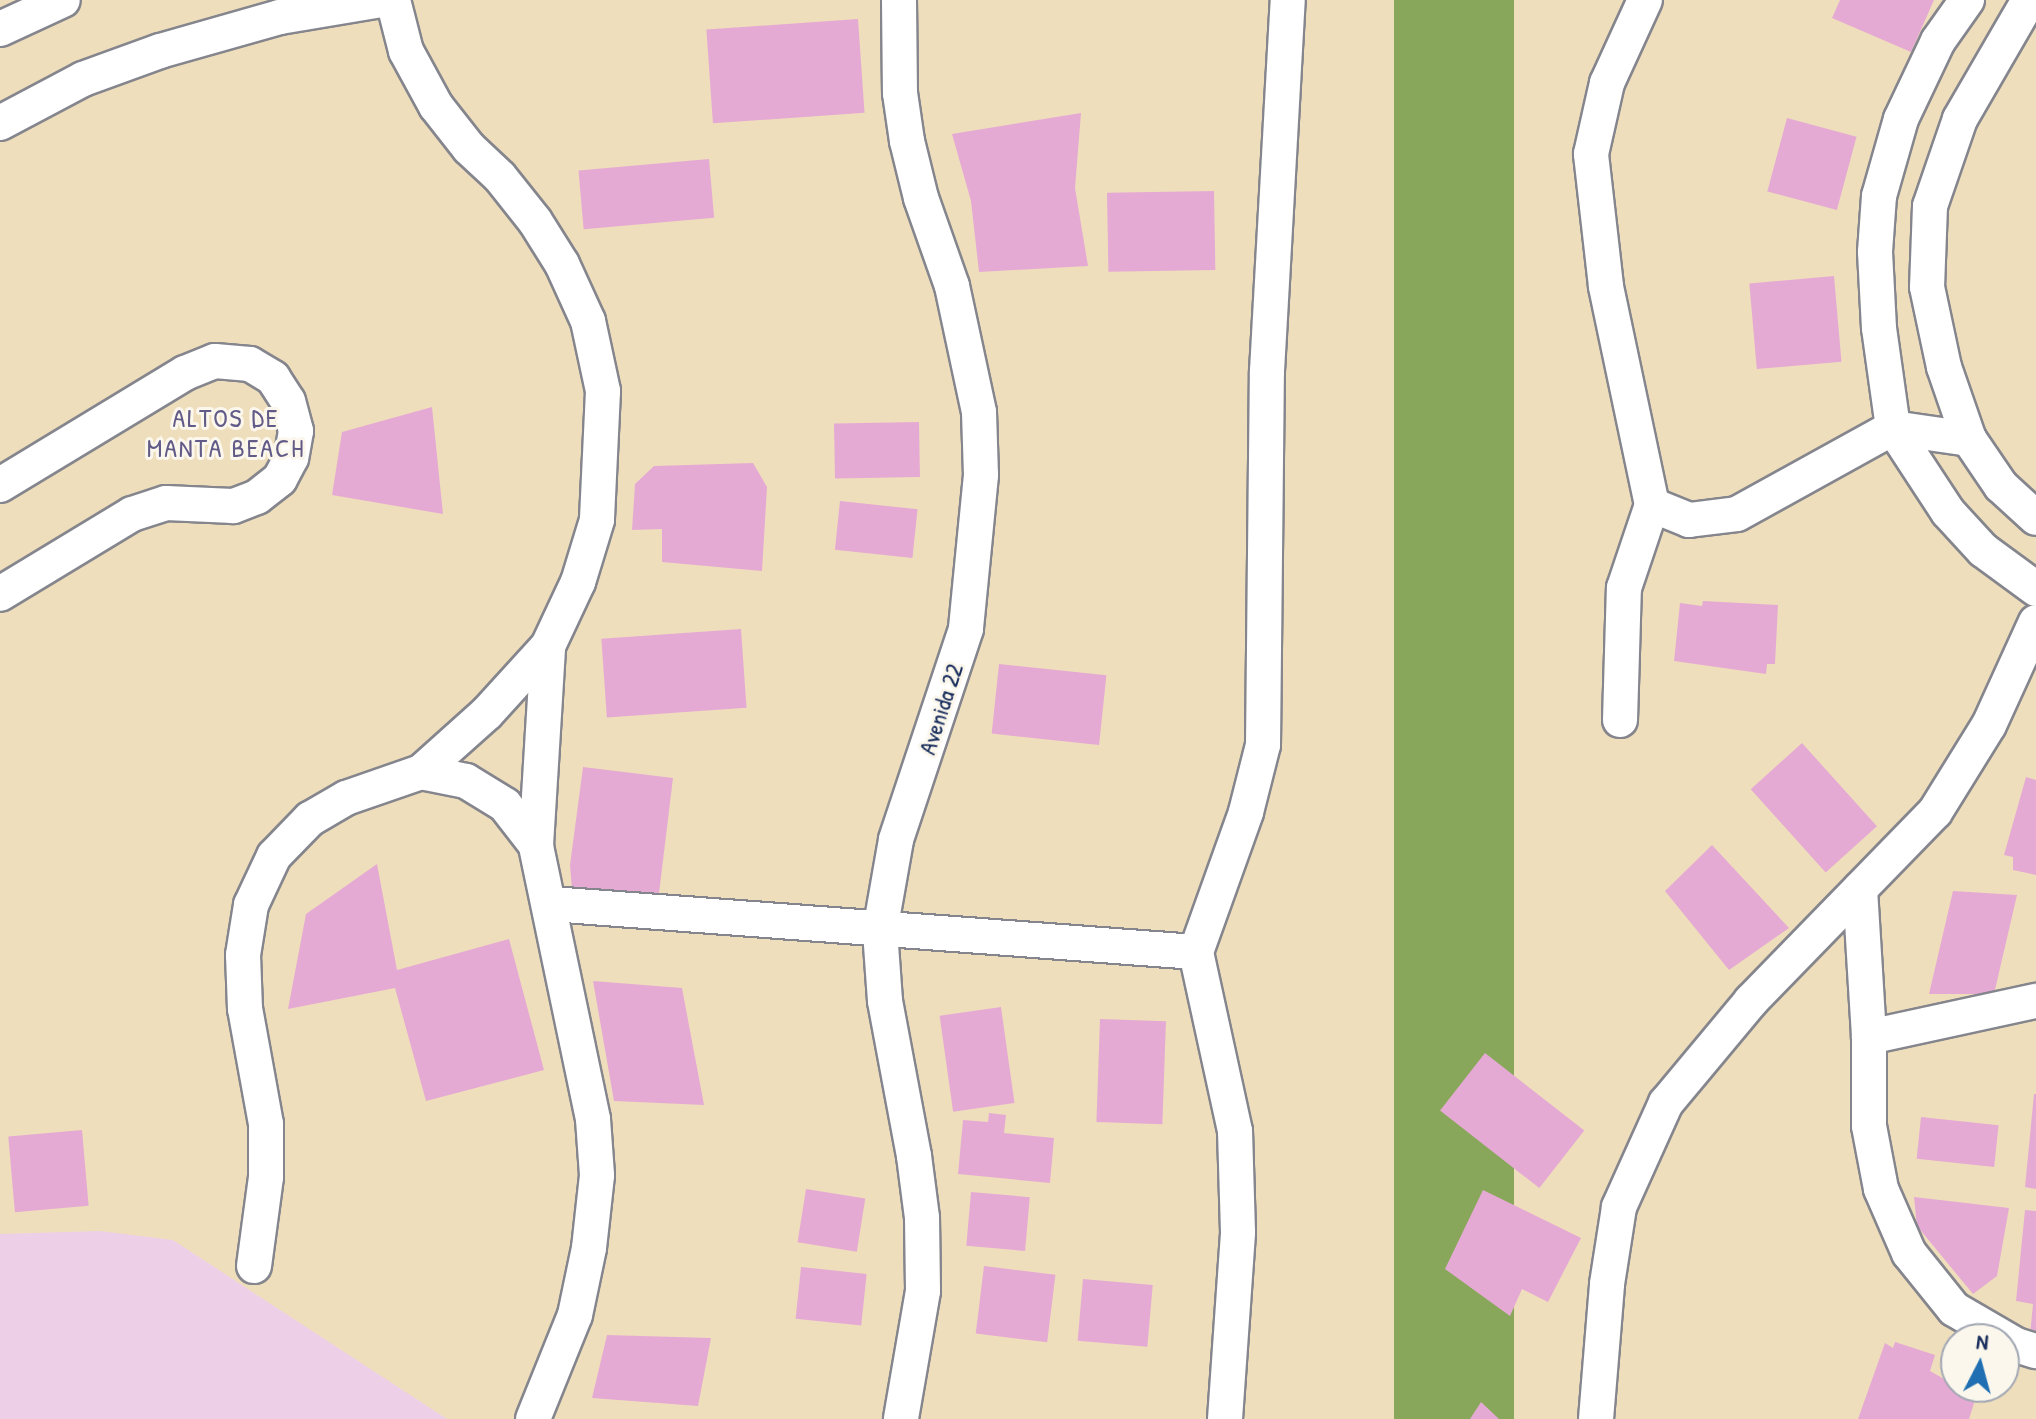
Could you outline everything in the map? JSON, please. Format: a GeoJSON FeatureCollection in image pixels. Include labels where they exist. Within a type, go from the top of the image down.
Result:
{"type":"FeatureCollection","features":[{"type":"Feature","properties":{"kind":"street"},"geometry":{"type":"LineString","coordinates":[[0,29],[63,0]]}},
{"type":"Feature","properties":{"kind":"street"},"geometry":{"type":"LineString","coordinates":[[0,123],[83,79],[160,51],[280,17],[382,0]]}},
{"type":"Feature","properties":{"kind":"street"},"geometry":{"type":"LineString","coordinates":[[254,1266],[266,1177],[266,1124],[245,1009],[243,955],[251,905],[274,856],[310,819],[346,798],[421,772],[487,713],[548,646],[578,582],[597,520],[603,391],[588,321],[562,264],[535,221],[436,106],[406,51],[393,0]]}},
{"type":"Feature","properties":{"kind":"street","name":"Avenida 22"},"geometry":{"type":"LineString","coordinates":[[899,0],[900,93],[907,141],[921,198],[952,286],[979,412],[981,475],[966,629],[896,840],[880,931],[885,1001],[914,1156],[922,1218],[923,1291],[901,1419]]}},
{"type":"Feature","properties":{"kind":"street"},"geometry":{"type":"LineString","coordinates":[[1620,720],[1624,588],[1652,505],[1606,286],[1591,154],[1607,83],[1645,0]]}},
{"type":"Feature","properties":{"kind":"street"},"geometry":{"type":"LineString","coordinates":[[1967,0],[1938,41],[1901,119],[1879,196],[1875,252],[1879,328],[1893,428],[1948,512],[1983,550],[2036,589]]}},
{"type":"Feature","properties":{"kind":"street"},"geometry":{"type":"LineString","coordinates":[[2029,0],[1960,119],[1930,206],[1927,287],[1944,367],[1969,439],[2001,486],[2036,518]]}},
{"type":"Feature","properties":{"kind":"street"},"geometry":{"type":"LineString","coordinates":[[1225,1419],[1238,1232],[1235,1131],[1196,952],[1246,812],[1263,745],[1267,371],[1282,9]]}},
{"type":"Feature","properties":{"kind":"street"},"geometry":{"type":"LineString","coordinates":[[0,485],[185,373],[215,361],[250,364],[273,378],[288,401],[296,431],[291,458],[280,479],[257,497],[233,506],[166,503],[132,514],[0,594]]}},
{"type":"Feature","properties":{"kind":"street"},"geometry":{"type":"LineString","coordinates":[[1652,505],[1689,520],[1737,514],[1893,428],[1969,439]]}},
{"type":"Feature","properties":{"kind":"street"},"geometry":{"type":"LineString","coordinates":[[1596,1419],[1605,1300],[1619,1207],[1666,1103],[1751,1001],[1935,812],[1989,725],[2036,622]]}},
{"type":"Feature","properties":{"kind":"street"},"geometry":{"type":"LineString","coordinates":[[533,1419],[575,1315],[589,1248],[597,1175],[593,1119],[551,904],[536,845],[548,646]]}},
{"type":"Feature","properties":{"kind":"street"},"geometry":{"type":"LineString","coordinates":[[421,772],[466,781],[505,805],[536,845]]}},
{"type":"Feature","properties":{"kind":"street"},"geometry":{"type":"LineString","coordinates":[[1860,889],[1869,1037],[1869,1126],[1878,1176],[1909,1253],[1954,1309],[2016,1345],[2036,1351]]}},
{"type":"Feature","properties":{"kind":"street"},"geometry":{"type":"LineString","coordinates":[[551,904],[880,931],[1196,952]]}},
{"type":"Feature","properties":{"kind":"street"},"geometry":{"type":"LineString","coordinates":[[1869,1037],[2036,1001]]}},
{"type":"Feature","properties":{"kind":"shaded area"},"geometry":{"type":"Polygon","coordinates":[[[100,1231],[173,1240],[447,1419],[0,1419],[0,1234],[100,1231]]]}},
{"type":"Feature","properties":{"kind":"green space"},"geometry":{"type":"Polygon","coordinates":[[[1394,0],[1514,0],[1514,1419],[1394,1419],[1394,0]]]}},
{"type":"Feature","properties":{"kind":"building"},"geometry":{"type":"Polygon","coordinates":[[[1840,0],[1934,0],[1911,52],[1832,18],[1840,0]]]}},
{"type":"Feature","properties":{"kind":"building"},"geometry":{"type":"Polygon","coordinates":[[[858,19],[865,113],[713,123],[706,30],[858,19]]]}},
{"type":"Feature","properties":{"kind":"building"},"geometry":{"type":"Polygon","coordinates":[[[1081,113],[1075,188],[1088,266],[979,272],[971,201],[952,134],[1081,113]]]}},
{"type":"Feature","properties":{"kind":"building"},"geometry":{"type":"Polygon","coordinates":[[[1787,118],[1857,137],[1837,210],[1767,191],[1787,118]]]}},
{"type":"Feature","properties":{"kind":"building"},"geometry":{"type":"Polygon","coordinates":[[[709,159],[714,218],[584,229],[578,170],[709,159]]]}},
{"type":"Feature","properties":{"kind":"building"},"geometry":{"type":"Polygon","coordinates":[[[1214,191],[1215,270],[1108,272],[1107,193],[1214,191]]]}},
{"type":"Feature","properties":{"kind":"building"},"geometry":{"type":"Polygon","coordinates":[[[1834,276],[1841,362],[1757,369],[1749,283],[1834,276]]]}},
{"type":"Feature","properties":{"kind":"building"},"geometry":{"type":"Polygon","coordinates":[[[432,407],[443,514],[332,495],[342,432],[432,407]]]}},
{"type":"Feature","properties":{"kind":"building"},"geometry":{"type":"Polygon","coordinates":[[[919,422],[920,477],[835,478],[834,423],[919,422]]]}},
{"type":"Feature","properties":{"kind":"building"},"geometry":{"type":"Polygon","coordinates":[[[753,463],[767,487],[762,571],[662,562],[662,529],[632,530],[635,484],[654,466],[753,463]]]}},
{"type":"Feature","properties":{"kind":"building"},"geometry":{"type":"Polygon","coordinates":[[[840,501],[918,509],[912,558],[835,550],[840,501]]]}},
{"type":"Feature","properties":{"kind":"building"},"geometry":{"type":"Polygon","coordinates":[[[1703,601],[1778,605],[1775,664],[1767,664],[1766,674],[1674,661],[1680,603],[1702,606],[1703,601]]]}},
{"type":"Feature","properties":{"kind":"building"},"geometry":{"type":"Polygon","coordinates":[[[741,629],[747,708],[607,718],[601,639],[741,629]]]}},
{"type":"Feature","properties":{"kind":"building"},"geometry":{"type":"Polygon","coordinates":[[[999,664],[1106,675],[1099,745],[992,734],[999,664]]]}},
{"type":"Feature","properties":{"kind":"building"},"geometry":{"type":"Polygon","coordinates":[[[1802,743],[1877,826],[1826,872],[1751,789],[1802,743]]]}},
{"type":"Feature","properties":{"kind":"building"},"geometry":{"type":"Polygon","coordinates":[[[583,767],[673,778],[656,918],[573,902],[570,865],[583,767]]]}},
{"type":"Feature","properties":{"kind":"building"},"geometry":{"type":"Polygon","coordinates":[[[2026,777],[2036,780],[2036,875],[2013,870],[2013,857],[2004,855],[2026,777]]]}},
{"type":"Feature","properties":{"kind":"building"},"geometry":{"type":"Polygon","coordinates":[[[1712,845],[1789,928],[1729,970],[1665,891],[1712,845]]]}},
{"type":"Feature","properties":{"kind":"building"},"geometry":{"type":"Polygon","coordinates":[[[377,864],[397,970],[509,939],[544,1070],[426,1101],[395,988],[288,1009],[306,914],[377,864]]]}},
{"type":"Feature","properties":{"kind":"building"},"geometry":{"type":"Polygon","coordinates":[[[1953,891],[2017,895],[1994,994],[1929,994],[1953,891]]]}},
{"type":"Feature","properties":{"kind":"building"},"geometry":{"type":"Polygon","coordinates":[[[593,981],[682,988],[704,1105],[614,1101],[593,981]]]}},
{"type":"Feature","properties":{"kind":"building"},"geometry":{"type":"Polygon","coordinates":[[[1001,1007],[1014,1103],[953,1112],[940,1016],[1001,1007]]]}},
{"type":"Feature","properties":{"kind":"building"},"geometry":{"type":"Polygon","coordinates":[[[1100,1019],[1166,1021],[1162,1124],[1096,1122],[1100,1019]]]}},
{"type":"Feature","properties":{"kind":"building"},"geometry":{"type":"Polygon","coordinates":[[[1485,1053],[1584,1131],[1539,1188],[1440,1111],[1485,1053]]]}},
{"type":"Feature","properties":{"kind":"building"},"geometry":{"type":"Polygon","coordinates":[[[2036,1094],[2036,1189],[2025,1187],[2036,1094]]]}},
{"type":"Feature","properties":{"kind":"building"},"geometry":{"type":"Polygon","coordinates":[[[989,1113],[1006,1115],[1004,1133],[1054,1138],[1050,1183],[958,1174],[963,1120],[988,1122],[989,1113]]]}},
{"type":"Feature","properties":{"kind":"building"},"geometry":{"type":"Polygon","coordinates":[[[1921,1117],[1999,1125],[1994,1167],[1917,1159],[1921,1117]]]}},
{"type":"Feature","properties":{"kind":"building"},"geometry":{"type":"Polygon","coordinates":[[[82,1130],[89,1206],[15,1212],[8,1136],[82,1130]]]}},
{"type":"Feature","properties":{"kind":"building"},"geometry":{"type":"Polygon","coordinates":[[[806,1189],[865,1198],[857,1252],[798,1242],[806,1189]]]}},
{"type":"Feature","properties":{"kind":"building"},"geometry":{"type":"Polygon","coordinates":[[[1483,1190],[1581,1238],[1548,1302],[1522,1289],[1510,1316],[1445,1269],[1483,1190]]]}},
{"type":"Feature","properties":{"kind":"building"},"geometry":{"type":"Polygon","coordinates":[[[971,1192],[1030,1197],[1025,1251],[966,1246],[971,1192]]]}},
{"type":"Feature","properties":{"kind":"building"},"geometry":{"type":"Polygon","coordinates":[[[1914,1197],[2009,1208],[1997,1276],[1973,1294],[1917,1226],[1914,1197]]]}},
{"type":"Feature","properties":{"kind":"building"},"geometry":{"type":"Polygon","coordinates":[[[2025,1210],[2036,1211],[2036,1357],[2028,1356],[2033,1304],[2016,1301],[2025,1210]]]}},
{"type":"Feature","properties":{"kind":"building"},"geometry":{"type":"Polygon","coordinates":[[[984,1266],[1055,1275],[1047,1342],[976,1333],[984,1266]]]}},
{"type":"Feature","properties":{"kind":"building"},"geometry":{"type":"Polygon","coordinates":[[[801,1267],[867,1274],[861,1326],[796,1319],[801,1267]]]}},
{"type":"Feature","properties":{"kind":"building"},"geometry":{"type":"Polygon","coordinates":[[[1083,1279],[1153,1285],[1147,1347],[1078,1341],[1083,1279]]]}},
{"type":"Feature","properties":{"kind":"building"},"geometry":{"type":"Polygon","coordinates":[[[607,1335],[711,1338],[698,1406],[592,1398],[607,1335]]]}},
{"type":"Feature","properties":{"kind":"building"},"geometry":{"type":"Polygon","coordinates":[[[1895,1342],[1935,1355],[1930,1371],[1940,1377],[1940,1403],[1974,1403],[1969,1419],[1858,1419],[1885,1343],[1893,1348],[1895,1342]]]}},
{"type":"Feature","properties":{"kind":"building"},"geometry":{"type":"Polygon","coordinates":[[[1481,1402],[1499,1419],[1470,1419],[1481,1402]]]}},
{"type":"Feature","properties":{"kind":"district","name":"ALTOS DE MANTA BEACH"},"geometry":{"type":"Point","coordinates":[226,433]}}]}
